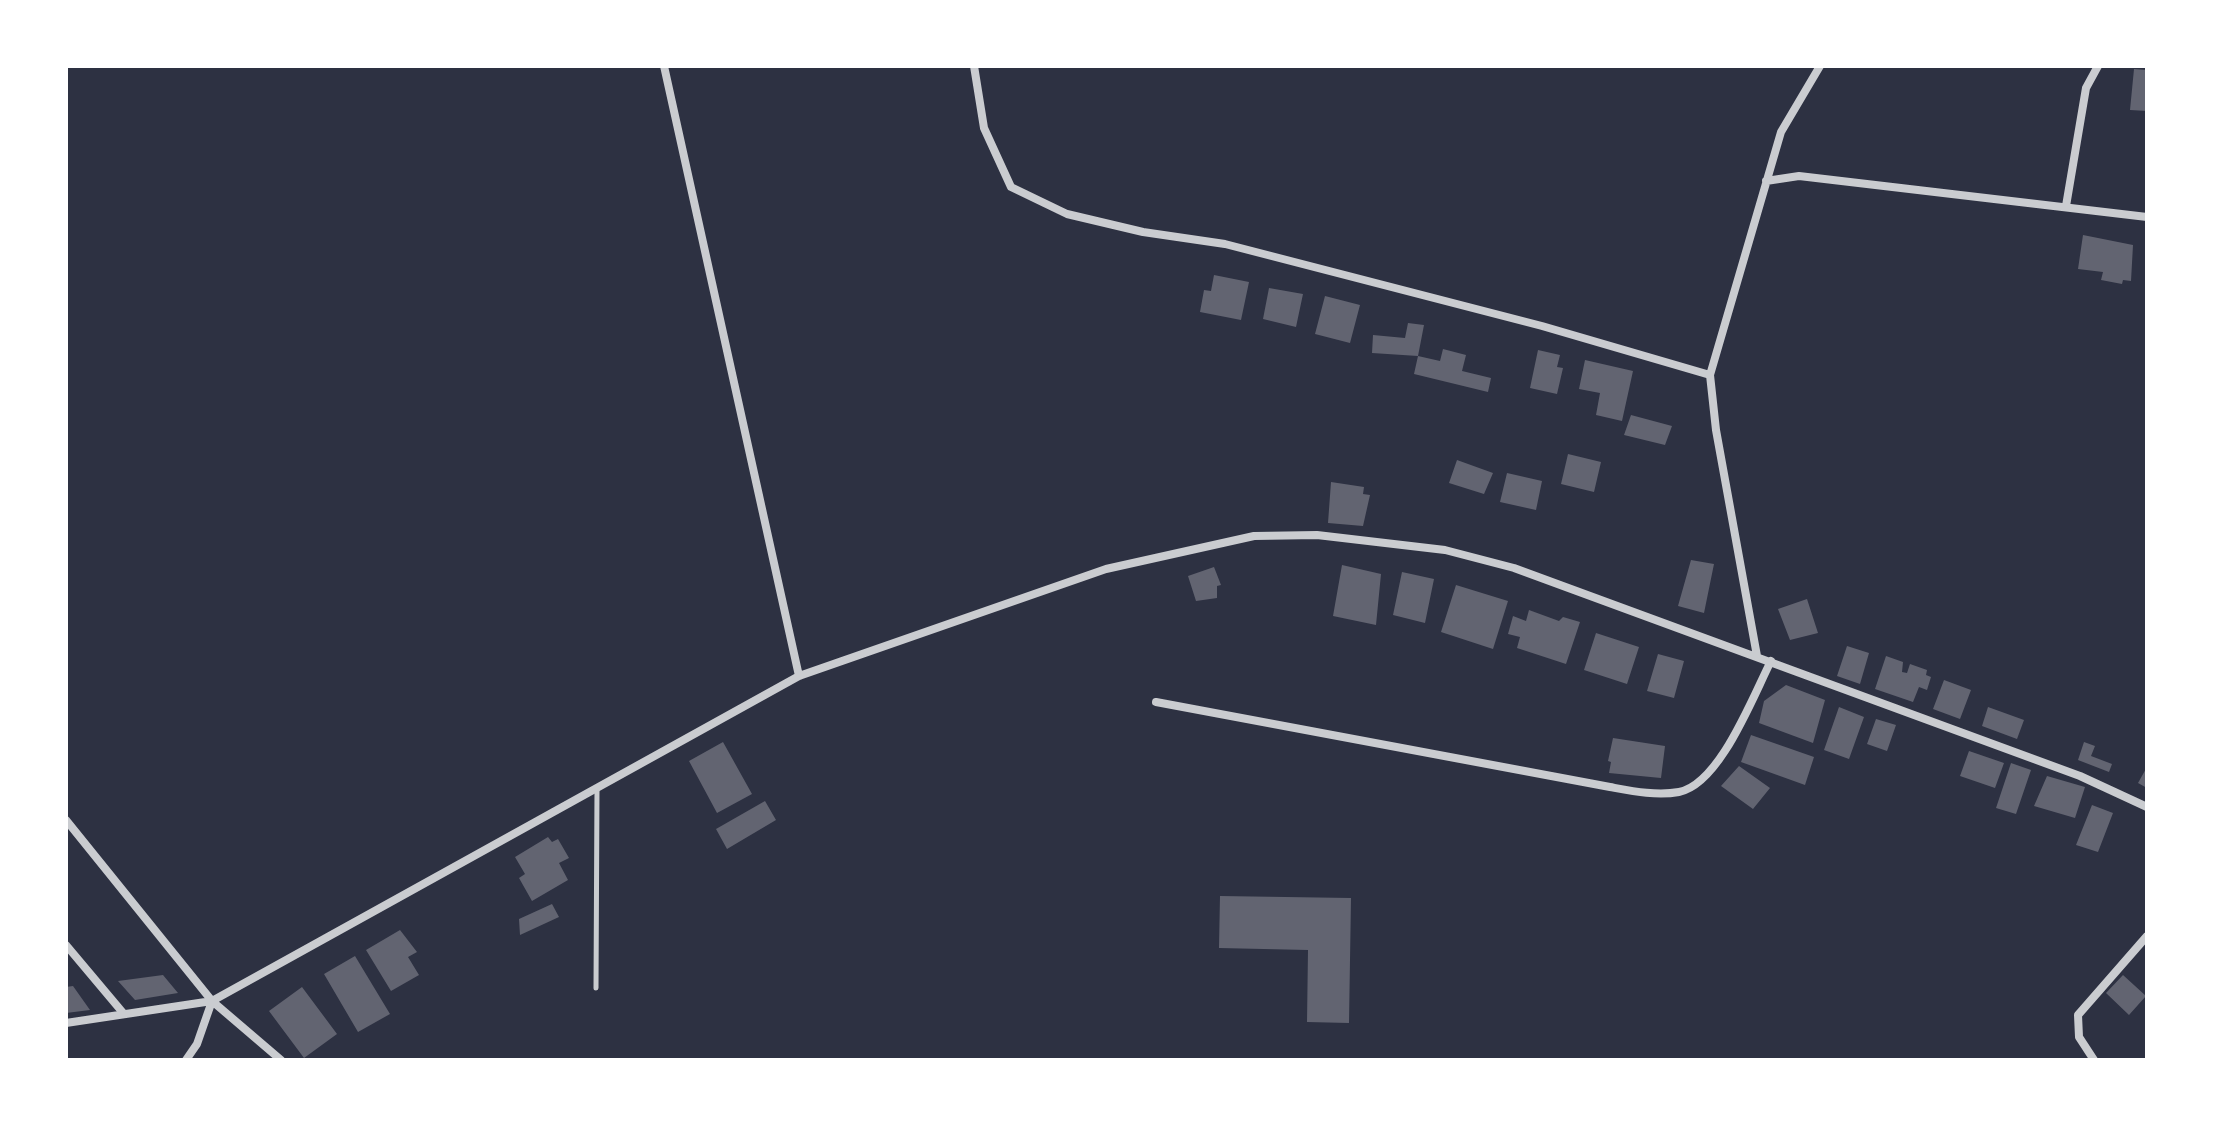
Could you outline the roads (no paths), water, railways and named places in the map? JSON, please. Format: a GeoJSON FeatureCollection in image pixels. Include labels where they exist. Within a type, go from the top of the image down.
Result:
{"type":"FeatureCollection","features":[{"type":"Feature","properties":{"kind":"street"},"geometry":{"type":"LineString","coordinates":[[664,66],[799,676]]}},
{"type":"Feature","properties":{"kind":"street"},"geometry":{"type":"LineString","coordinates":[[974,66],[984,128],[1011,187],[1067,214],[1143,232],[1225,244],[1542,326],[1710,375]]}},
{"type":"Feature","properties":{"kind":"street"},"geometry":{"type":"LineString","coordinates":[[1757,656],[1718,445],[1710,375],[1781,132],[1820,66]]}},
{"type":"Feature","properties":{"kind":"street"},"geometry":{"type":"LineString","coordinates":[[2066,206],[2086,88],[2098,66]]}},
{"type":"Feature","properties":{"kind":"street"},"geometry":{"type":"LineString","coordinates":[[1766,181],[1799,176],[2147,217]]}},
{"type":"Feature","properties":{"kind":"street"},"geometry":{"type":"LineString","coordinates":[[66,1023],[212,1001],[799,676],[1106,569],[1254,536],[1379,540],[1445,550],[1571,587],[2080,776],[2147,807]]}},
{"type":"Feature","properties":{"kind":"street"},"geometry":{"type":"LineString","coordinates":[[1156,702],[1610,787],[1648,793],[1681,791],[1705,779],[1721,757],[1771,661]]}},
{"type":"Feature","properties":{"kind":"street"},"geometry":{"type":"LineString","coordinates":[[66,820],[212,1001],[281,1060]]}},
{"type":"Feature","properties":{"kind":"street"},"geometry":{"type":"LineString","coordinates":[[2094,1060],[2079,1037],[2078,1015],[2147,936]]}},
{"type":"Feature","properties":{"kind":"street"},"geometry":{"type":"LineString","coordinates":[[66,945],[124,1014]]}},
{"type":"Feature","properties":{"kind":"street"},"geometry":{"type":"LineString","coordinates":[[186,1060],[197,1044],[212,1001]]}},
{"type":"Feature","properties":{"kind":"lane"},"geometry":{"type":"LineString","coordinates":[[596,988],[597,788]]}}]}
